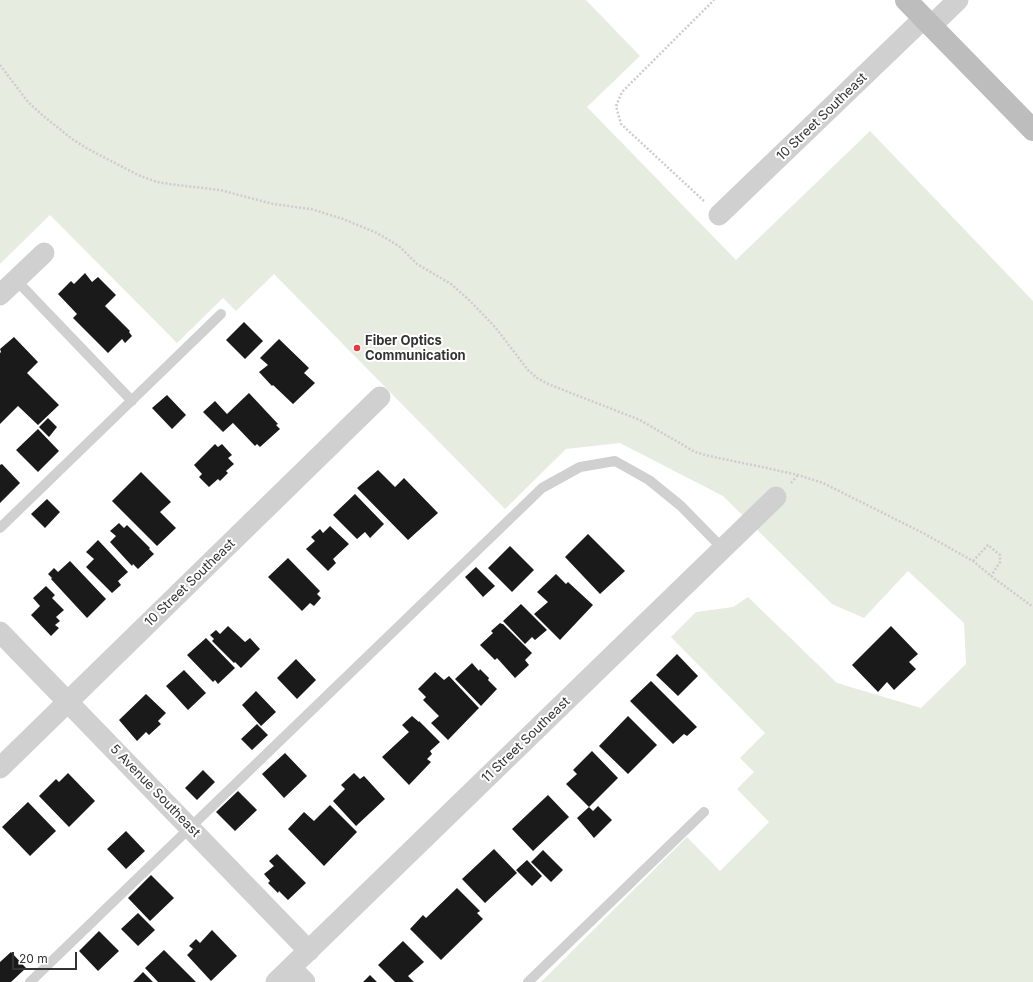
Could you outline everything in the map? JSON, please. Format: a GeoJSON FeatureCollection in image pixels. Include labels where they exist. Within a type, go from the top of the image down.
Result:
{"type":"FeatureCollection","features":[{"type":"Feature","properties":{"kind":"main road"},"geometry":{"type":"LineString","coordinates":[[906,0],[1033,130]]}},
{"type":"Feature","properties":{"kind":"street","name":"10 Street Southeast"},"geometry":{"type":"LineString","coordinates":[[719,215],[928,22],[958,0]]}},
{"type":"Feature","properties":{"kind":"street"},"geometry":{"type":"LineString","coordinates":[[0,295],[44,252]]}},
{"type":"Feature","properties":{"kind":"street","name":"10 Street Southeast"},"geometry":{"type":"LineString","coordinates":[[0,768],[380,397]]}},
{"type":"Feature","properties":{"kind":"street","name":"11 Street Southeast"},"geometry":{"type":"LineString","coordinates":[[291,977],[309,951],[776,497]]}},
{"type":"Feature","properties":{"kind":"street","name":"5 Avenue Southeast"},"geometry":{"type":"LineString","coordinates":[[0,632],[309,951]]}},
{"type":"Feature","properties":{"kind":"lane"},"geometry":{"type":"LineString","coordinates":[[16,280],[132,401]]}},
{"type":"Feature","properties":{"kind":"lane"},"geometry":{"type":"LineString","coordinates":[[0,528],[221,314]]}},
{"type":"Feature","properties":{"kind":"lane"},"geometry":{"type":"LineString","coordinates":[[30,982],[542,488],[580,467],[615,461],[649,480],[681,506],[723,549]]}},
{"type":"Feature","properties":{"kind":"lane"},"geometry":{"type":"LineString","coordinates":[[528,982],[704,812]]}},
{"type":"Feature","properties":{"kind":"path"},"geometry":{"type":"LineString","coordinates":[[714,0],[622,92],[616,106],[620,124],[719,215]]}},
{"type":"Feature","properties":{"kind":"path"},"geometry":{"type":"LineString","coordinates":[[0,65],[28,102],[72,139],[88,149],[138,175],[157,182],[220,190],[273,204],[311,209],[344,219],[377,233],[400,248],[417,264],[451,284],[469,300],[495,327],[528,370],[537,378],[548,384],[640,420],[695,452],[762,466],[823,483],[924,533],[973,561],[1033,607]]}},
{"type":"Feature","properties":{"kind":"path"},"geometry":{"type":"LineString","coordinates":[[973,561],[988,545],[1000,555],[1000,562],[991,576]]}},
{"type":"Feature","properties":{"kind":"shaded area"},"geometry":{"type":"Polygon","coordinates":[[[0,0],[586,0],[640,56],[587,107],[736,260],[870,131],[1033,301],[1033,982],[541,982],[687,837],[720,871],[769,822],[737,789],[754,772],[740,758],[765,733],[671,637],[696,612],[733,607],[748,597],[837,683],[921,708],[966,664],[964,623],[908,571],[864,618],[832,604],[723,496],[620,443],[566,449],[505,509],[274,274],[236,311],[223,298],[177,343],[50,215],[0,264],[0,0]]]}},
{"type":"Feature","properties":{"kind":"building"},"geometry":{"type":"Polygon","coordinates":[[[85,273],[92,282],[98,277],[116,295],[105,306],[130,331],[129,332],[132,336],[125,343],[122,339],[108,353],[73,318],[77,314],[58,294],[71,281],[74,284],[85,273]]]}},
{"type":"Feature","properties":{"kind":"building"},"geometry":{"type":"Polygon","coordinates":[[[244,322],[263,341],[245,359],[226,340],[244,322]]]}},
{"type":"Feature","properties":{"kind":"building"},"geometry":{"type":"Polygon","coordinates":[[[14,337],[38,362],[27,373],[59,405],[38,425],[18,406],[0,424],[0,349],[14,337]]]}},
{"type":"Feature","properties":{"kind":"building"},"geometry":{"type":"Polygon","coordinates":[[[279,339],[309,368],[304,373],[315,383],[293,404],[273,385],[272,386],[259,372],[268,365],[260,358],[279,339]]]}},
{"type":"Feature","properties":{"kind":"building"},"geometry":{"type":"Polygon","coordinates":[[[249,393],[278,424],[276,425],[280,429],[260,447],[257,444],[255,446],[233,423],[234,422],[223,432],[203,412],[215,401],[227,414],[249,393]]]}},
{"type":"Feature","properties":{"kind":"building"},"geometry":{"type":"Polygon","coordinates":[[[167,395],[186,415],[172,429],[152,408],[167,395]]]}},
{"type":"Feature","properties":{"kind":"building"},"geometry":{"type":"Polygon","coordinates":[[[48,418],[57,427],[49,437],[39,427],[48,418]]]}},
{"type":"Feature","properties":{"kind":"building"},"geometry":{"type":"Polygon","coordinates":[[[38,429],[59,451],[38,472],[16,450],[38,429]]]}},
{"type":"Feature","properties":{"kind":"building"},"geometry":{"type":"Polygon","coordinates":[[[215,444],[218,447],[222,444],[232,455],[228,458],[234,464],[226,471],[228,473],[220,481],[218,479],[209,487],[199,477],[202,474],[194,465],[215,444]]]}},
{"type":"Feature","properties":{"kind":"building"},"geometry":{"type":"Polygon","coordinates":[[[2,464],[20,483],[0,503],[0,465],[2,464]]]}},
{"type":"Feature","properties":{"kind":"building"},"geometry":{"type":"Polygon","coordinates":[[[378,470],[395,487],[404,478],[438,513],[408,540],[357,488],[378,470]]]}},
{"type":"Feature","properties":{"kind":"building"},"geometry":{"type":"Polygon","coordinates":[[[141,472],[171,502],[160,512],[176,528],[157,546],[112,501],[141,472]]]}},
{"type":"Feature","properties":{"kind":"building"},"geometry":{"type":"Polygon","coordinates":[[[355,494],[384,524],[370,538],[365,532],[357,539],[333,515],[355,494]]]}},
{"type":"Feature","properties":{"kind":"building"},"geometry":{"type":"Polygon","coordinates":[[[47,499],[60,512],[45,528],[31,514],[47,499]]]}},
{"type":"Feature","properties":{"kind":"building"},"geometry":{"type":"Polygon","coordinates":[[[119,523],[124,528],[127,525],[154,554],[138,569],[133,564],[132,566],[110,542],[116,536],[110,531],[119,523]]]}},
{"type":"Feature","properties":{"kind":"building"},"geometry":{"type":"Polygon","coordinates":[[[330,526],[349,544],[333,559],[336,563],[328,571],[306,549],[315,541],[311,537],[320,529],[323,533],[330,526]]]}},
{"type":"Feature","properties":{"kind":"building"},"geometry":{"type":"Polygon","coordinates":[[[588,534],[625,571],[600,594],[565,557],[588,534]]]}},
{"type":"Feature","properties":{"kind":"building"},"geometry":{"type":"Polygon","coordinates":[[[98,540],[128,572],[118,581],[121,585],[112,593],[86,567],[94,559],[86,552],[98,540]]]}},
{"type":"Feature","properties":{"kind":"building"},"geometry":{"type":"Polygon","coordinates":[[[510,546],[534,570],[512,592],[488,568],[510,546]]]}},
{"type":"Feature","properties":{"kind":"building"},"geometry":{"type":"Polygon","coordinates":[[[288,558],[320,591],[317,594],[321,598],[314,606],[310,603],[302,611],[268,577],[288,558]]]}},
{"type":"Feature","properties":{"kind":"building"},"geometry":{"type":"Polygon","coordinates":[[[70,561],[106,599],[87,618],[48,574],[54,568],[58,572],[70,561]]]}},
{"type":"Feature","properties":{"kind":"building"},"geometry":{"type":"Polygon","coordinates":[[[476,567],[495,586],[483,597],[465,577],[476,567]]]}},
{"type":"Feature","properties":{"kind":"building"},"geometry":{"type":"Polygon","coordinates":[[[556,574],[566,584],[568,582],[593,605],[560,640],[534,614],[548,602],[537,592],[556,574]]]}},
{"type":"Feature","properties":{"kind":"building"},"geometry":{"type":"Polygon","coordinates":[[[46,586],[55,595],[52,598],[64,610],[56,617],[60,621],[55,625],[59,628],[51,636],[31,615],[40,606],[33,598],[46,586]]]}},
{"type":"Feature","properties":{"kind":"building"},"geometry":{"type":"Polygon","coordinates":[[[521,604],[547,630],[535,640],[532,637],[525,644],[503,621],[521,604]]]}},
{"type":"Feature","properties":{"kind":"building"},"geometry":{"type":"Polygon","coordinates":[[[500,623],[503,624],[532,653],[525,660],[529,665],[515,678],[497,658],[495,660],[480,645],[493,633],[491,631],[500,623]]]}},
{"type":"Feature","properties":{"kind":"building"},"geometry":{"type":"Polygon","coordinates":[[[228,626],[245,642],[250,638],[260,649],[241,668],[212,641],[214,639],[210,635],[216,630],[220,634],[228,626]]]}},
{"type":"Feature","properties":{"kind":"building"},"geometry":{"type":"Polygon","coordinates":[[[891,626],[918,654],[909,662],[916,669],[894,690],[887,682],[878,692],[852,665],[891,626]]]}},
{"type":"Feature","properties":{"kind":"building"},"geometry":{"type":"Polygon","coordinates":[[[206,638],[235,668],[218,684],[215,680],[213,682],[187,655],[206,638]]]}},
{"type":"Feature","properties":{"kind":"building"},"geometry":{"type":"Polygon","coordinates":[[[677,654],[698,676],[678,696],[656,675],[677,654]]]}},
{"type":"Feature","properties":{"kind":"building"},"geometry":{"type":"Polygon","coordinates":[[[296,659],[316,680],[297,699],[277,678],[296,659]]]}},
{"type":"Feature","properties":{"kind":"building"},"geometry":{"type":"Polygon","coordinates":[[[472,663],[479,671],[480,669],[489,678],[488,680],[497,689],[481,706],[455,679],[472,663]]]}},
{"type":"Feature","properties":{"kind":"building"},"geometry":{"type":"Polygon","coordinates":[[[184,670],[206,693],[188,710],[166,686],[184,670]]]}},
{"type":"Feature","properties":{"kind":"building"},"geometry":{"type":"Polygon","coordinates":[[[435,672],[444,680],[449,676],[479,708],[448,740],[431,723],[439,716],[423,700],[426,697],[418,689],[435,672]]]}},
{"type":"Feature","properties":{"kind":"building"},"geometry":{"type":"Polygon","coordinates":[[[651,681],[697,727],[687,736],[684,734],[673,744],[630,701],[651,681]]]}},
{"type":"Feature","properties":{"kind":"building"},"geometry":{"type":"Polygon","coordinates":[[[256,691],[276,712],[261,726],[242,705],[256,691]]]}},
{"type":"Feature","properties":{"kind":"building"},"geometry":{"type":"Polygon","coordinates":[[[146,694],[166,713],[158,721],[161,724],[149,735],[146,732],[137,741],[119,720],[146,694]]]}},
{"type":"Feature","properties":{"kind":"building"},"geometry":{"type":"Polygon","coordinates":[[[412,716],[440,742],[430,751],[432,754],[427,759],[431,762],[409,785],[382,757],[409,732],[402,725],[412,716]]]}},
{"type":"Feature","properties":{"kind":"building"},"geometry":{"type":"Polygon","coordinates":[[[628,716],[657,745],[628,774],[599,746],[628,716]]]}},
{"type":"Feature","properties":{"kind":"building"},"geometry":{"type":"Polygon","coordinates":[[[257,724],[268,735],[252,750],[241,739],[257,724]]]}},
{"type":"Feature","properties":{"kind":"building"},"geometry":{"type":"Polygon","coordinates":[[[592,751],[618,778],[589,807],[566,784],[577,774],[573,770],[592,751]]]}},
{"type":"Feature","properties":{"kind":"building"},"geometry":{"type":"Polygon","coordinates":[[[285,753],[307,776],[284,798],[262,774],[285,753]]]}},
{"type":"Feature","properties":{"kind":"building"},"geometry":{"type":"Polygon","coordinates":[[[203,770],[215,782],[197,800],[185,788],[203,770]]]}},
{"type":"Feature","properties":{"kind":"building"},"geometry":{"type":"Polygon","coordinates":[[[68,773],[95,801],[69,827],[39,796],[56,779],[59,782],[68,773]]]}},
{"type":"Feature","properties":{"kind":"building"},"geometry":{"type":"Polygon","coordinates":[[[354,773],[360,779],[364,776],[385,799],[356,826],[333,801],[345,789],[341,785],[354,773]]]}},
{"type":"Feature","properties":{"kind":"building"},"geometry":{"type":"Polygon","coordinates":[[[238,791],[257,810],[235,831],[216,812],[238,791]]]}},
{"type":"Feature","properties":{"kind":"building"},"geometry":{"type":"Polygon","coordinates":[[[548,795],[569,817],[533,851],[512,829],[548,795]]]}},
{"type":"Feature","properties":{"kind":"building"},"geometry":{"type":"Polygon","coordinates":[[[28,802],[56,831],[30,856],[2,827],[28,802]]]}},
{"type":"Feature","properties":{"kind":"building"},"geometry":{"type":"Polygon","coordinates":[[[330,805],[357,832],[324,866],[288,829],[304,812],[314,821],[330,805]]]}},
{"type":"Feature","properties":{"kind":"building"},"geometry":{"type":"Polygon","coordinates":[[[598,806],[612,820],[594,838],[577,818],[589,807],[593,811],[598,806]]]}},
{"type":"Feature","properties":{"kind":"building"},"geometry":{"type":"Polygon","coordinates":[[[126,831],[145,851],[126,869],[107,849],[126,831]]]}},
{"type":"Feature","properties":{"kind":"building"},"geometry":{"type":"Polygon","coordinates":[[[494,849],[517,873],[485,903],[462,879],[494,849]]]}},
{"type":"Feature","properties":{"kind":"building"},"geometry":{"type":"Polygon","coordinates":[[[543,850],[563,870],[551,882],[531,862],[543,850]]]}},
{"type":"Feature","properties":{"kind":"building"},"geometry":{"type":"Polygon","coordinates":[[[277,854],[306,883],[288,900],[268,883],[270,881],[264,874],[274,866],[269,861],[277,854]]]}},
{"type":"Feature","properties":{"kind":"building"},"geometry":{"type":"Polygon","coordinates":[[[527,860],[542,876],[532,886],[516,870],[527,860]]]}},
{"type":"Feature","properties":{"kind":"building"},"geometry":{"type":"Polygon","coordinates":[[[151,875],[174,898],[150,921],[128,898],[151,875]]]}},
{"type":"Feature","properties":{"kind":"building"},"geometry":{"type":"Polygon","coordinates":[[[457,888],[480,911],[477,913],[483,919],[441,960],[410,929],[423,915],[426,918],[457,888]]]}},
{"type":"Feature","properties":{"kind":"building"},"geometry":{"type":"Polygon","coordinates":[[[138,913],[155,930],[138,946],[121,929],[138,913]]]}},
{"type":"Feature","properties":{"kind":"building"},"geometry":{"type":"Polygon","coordinates":[[[212,930],[237,956],[211,981],[187,955],[193,949],[189,946],[196,939],[200,943],[212,930]]]}},
{"type":"Feature","properties":{"kind":"building"},"geometry":{"type":"Polygon","coordinates":[[[99,931],[119,951],[98,971],[79,951],[99,931]]]}},
{"type":"Feature","properties":{"kind":"building"},"geometry":{"type":"Polygon","coordinates":[[[403,941],[424,962],[408,976],[414,982],[395,982],[378,965],[403,941]]]}},
{"type":"Feature","properties":{"kind":"building"},"geometry":{"type":"Polygon","coordinates":[[[164,950],[196,982],[158,982],[145,968],[164,950]]]}},
{"type":"Feature","properties":{"kind":"building"},"geometry":{"type":"Polygon","coordinates":[[[11,952],[26,968],[11,982],[0,982],[0,962],[11,952]]]}},
{"type":"Feature","properties":{"kind":"building"},"geometry":{"type":"Polygon","coordinates":[[[143,972],[153,982],[133,982],[143,972]]]}},
{"type":"Feature","properties":{"kind":"building"},"geometry":{"type":"Polygon","coordinates":[[[370,975],[377,982],[363,982],[370,975]]]}},
{"type":"Feature","properties":{"kind":"place","name":"Fiber Optics Communication"},"geometry":{"type":"Point","coordinates":[357,348]}}]}
